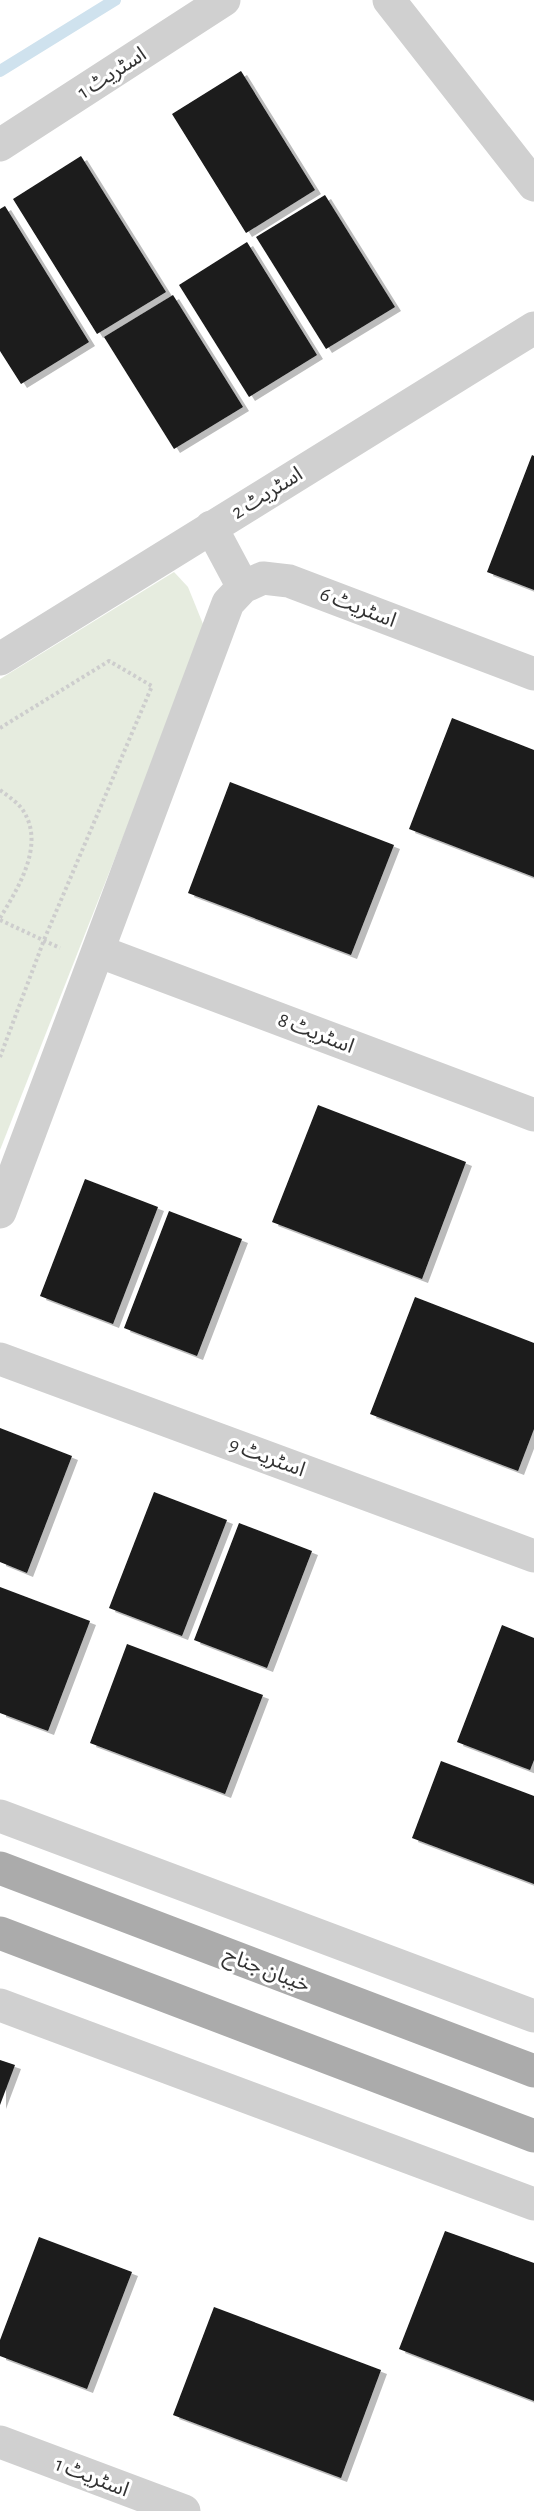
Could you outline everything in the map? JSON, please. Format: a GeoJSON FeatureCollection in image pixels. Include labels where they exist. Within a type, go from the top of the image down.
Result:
{"type":"FeatureCollection","features":[{"type":"Feature","properties":{"kind":"main road","name":"خیبان جناح"},"geometry":{"type":"LineString","coordinates":[[0,1868],[534,2071]]}},
{"type":"Feature","properties":{"kind":"main road"},"geometry":{"type":"LineString","coordinates":[[0,1934],[534,2136]]}},
{"type":"Feature","properties":{"kind":"street","name":"اسٹریٹ 1"},"geometry":{"type":"LineString","coordinates":[[0,145],[224,0]]}},
{"type":"Feature","properties":{"kind":"street"},"geometry":{"type":"LineString","coordinates":[[389,0],[534,185]]}},
{"type":"Feature","properties":{"kind":"street","name":"اسٹریٹ 2"},"geometry":{"type":"LineString","coordinates":[[0,659],[534,328]]}},
{"type":"Feature","properties":{"kind":"street"},"geometry":{"type":"LineString","coordinates":[[0,1212],[228,603],[243,586],[211,527]]}},
{"type":"Feature","properties":{"kind":"street","name":"اسٹریٹ 6"},"geometry":{"type":"LineString","coordinates":[[243,586],[263,578],[289,581],[534,674]]}},
{"type":"Feature","properties":{"kind":"street","name":"اسٹریٹ 8"},"geometry":{"type":"LineString","coordinates":[[96,957],[534,1115]]}},
{"type":"Feature","properties":{"kind":"street","name":"اسٹریٹ 9"},"geometry":{"type":"LineString","coordinates":[[0,1359],[534,1556]]}},
{"type":"Feature","properties":{"kind":"street"},"geometry":{"type":"LineString","coordinates":[[0,1815],[534,2016]]}},
{"type":"Feature","properties":{"kind":"street"},"geometry":{"type":"LineString","coordinates":[[0,2005],[534,2204]]}},
{"type":"Feature","properties":{"kind":"street","name":"اسٹریٹ 1"},"geometry":{"type":"LineString","coordinates":[[0,2442],[184,2511]]}},
{"type":"Feature","properties":{"kind":"path"},"geometry":{"type":"LineString","coordinates":[[0,728],[109,661],[152,686],[44,940],[0,1057]]}},
{"type":"Feature","properties":{"kind":"path"},"geometry":{"type":"LineString","coordinates":[[0,790],[25,813],[30,829],[30,852],[25,872],[0,919],[44,940],[96,957]]}},
{"type":"Feature","properties":{"kind":"shaded area"},"geometry":{"type":"Polygon","coordinates":[[[174,572],[188,587],[205,629],[0,1150],[0,679],[174,572]]]}},
{"type":"Feature","properties":{"kind":"building"},"geometry":{"type":"Polygon","coordinates":[[[241,71],[315,190],[246,233],[172,114],[241,71]]]}},
{"type":"Feature","properties":{"kind":"building"},"geometry":{"type":"Polygon","coordinates":[[[81,156],[166,292],[97,334],[13,199],[81,156]]]}},
{"type":"Feature","properties":{"kind":"building"},"geometry":{"type":"Polygon","coordinates":[[[325,195],[395,307],[326,349],[256,237],[325,195]]]}},
{"type":"Feature","properties":{"kind":"building"},"geometry":{"type":"Polygon","coordinates":[[[5,206],[89,342],[21,384],[0,351],[0,209],[5,206]]]}},
{"type":"Feature","properties":{"kind":"building"},"geometry":{"type":"Polygon","coordinates":[[[247,242],[317,355],[249,397],[179,285],[247,242]]]}},
{"type":"Feature","properties":{"kind":"building"},"geometry":{"type":"Polygon","coordinates":[[[173,295],[243,407],[174,449],[104,337],[173,295]]]}},
{"type":"Feature","properties":{"kind":"building"},"geometry":{"type":"Polygon","coordinates":[[[532,455],[534,456],[534,590],[487,572],[532,455]]]}},
{"type":"Feature","properties":{"kind":"building"},"geometry":{"type":"Polygon","coordinates":[[[452,718],[534,750],[534,877],[409,829],[452,718]]]}},
{"type":"Feature","properties":{"kind":"building"},"geometry":{"type":"Polygon","coordinates":[[[230,782],[394,845],[351,955],[188,893],[230,782]]]}},
{"type":"Feature","properties":{"kind":"building"},"geometry":{"type":"Polygon","coordinates":[[[318,1105],[466,1162],[422,1279],[272,1222],[318,1105]]]}},
{"type":"Feature","properties":{"kind":"building"},"geometry":{"type":"Polygon","coordinates":[[[85,1179],[158,1207],[113,1324],[40,1296],[85,1179]]]}},
{"type":"Feature","properties":{"kind":"building"},"geometry":{"type":"Polygon","coordinates":[[[169,1211],[242,1239],[197,1356],[124,1328],[169,1211]]]}},
{"type":"Feature","properties":{"kind":"building"},"geometry":{"type":"Polygon","coordinates":[[[415,1297],[534,1343],[534,1429],[518,1471],[370,1414],[415,1297]]]}},
{"type":"Feature","properties":{"kind":"building"},"geometry":{"type":"Polygon","coordinates":[[[0,1428],[72,1456],[27,1573],[0,1562],[0,1428]]]}},
{"type":"Feature","properties":{"kind":"building"},"geometry":{"type":"Polygon","coordinates":[[[154,1492],[227,1520],[182,1636],[109,1608],[154,1492]]]}},
{"type":"Feature","properties":{"kind":"building"},"geometry":{"type":"Polygon","coordinates":[[[239,1523],[312,1551],[267,1668],[194,1640],[239,1523]]]}},
{"type":"Feature","properties":{"kind":"building"},"geometry":{"type":"Polygon","coordinates":[[[0,1587],[90,1621],[48,1731],[0,1713],[0,1587]]]}},
{"type":"Feature","properties":{"kind":"building"},"geometry":{"type":"Polygon","coordinates":[[[502,1625],[534,1638],[534,1760],[530,1770],[457,1742],[502,1625]]]}},
{"type":"Feature","properties":{"kind":"building"},"geometry":{"type":"Polygon","coordinates":[[[127,1644],[263,1695],[225,1794],[90,1743],[127,1644]]]}},
{"type":"Feature","properties":{"kind":"building"},"geometry":{"type":"Polygon","coordinates":[[[441,1761],[534,1796],[534,1884],[412,1838],[441,1761]]]}},
{"type":"Feature","properties":{"kind":"building"},"geometry":{"type":"Polygon","coordinates":[[[0,2060],[15,2065],[0,2105],[0,2060]]]}},
{"type":"Feature","properties":{"kind":"building"},"geometry":{"type":"Polygon","coordinates":[[[445,2231],[534,2263],[534,2401],[399,2349],[445,2231]]]}},
{"type":"Feature","properties":{"kind":"building"},"geometry":{"type":"Polygon","coordinates":[[[39,2237],[132,2272],[87,2389],[0,2356],[0,2340],[39,2237]]]}},
{"type":"Feature","properties":{"kind":"building"},"geometry":{"type":"Polygon","coordinates":[[[214,2307],[381,2370],[341,2478],[173,2415],[214,2307]]]}},
{"type":"Feature","properties":{"kind":"waterway"},"geometry":{"type":"LineString","coordinates":[[0,71],[115,0]]}}]}
